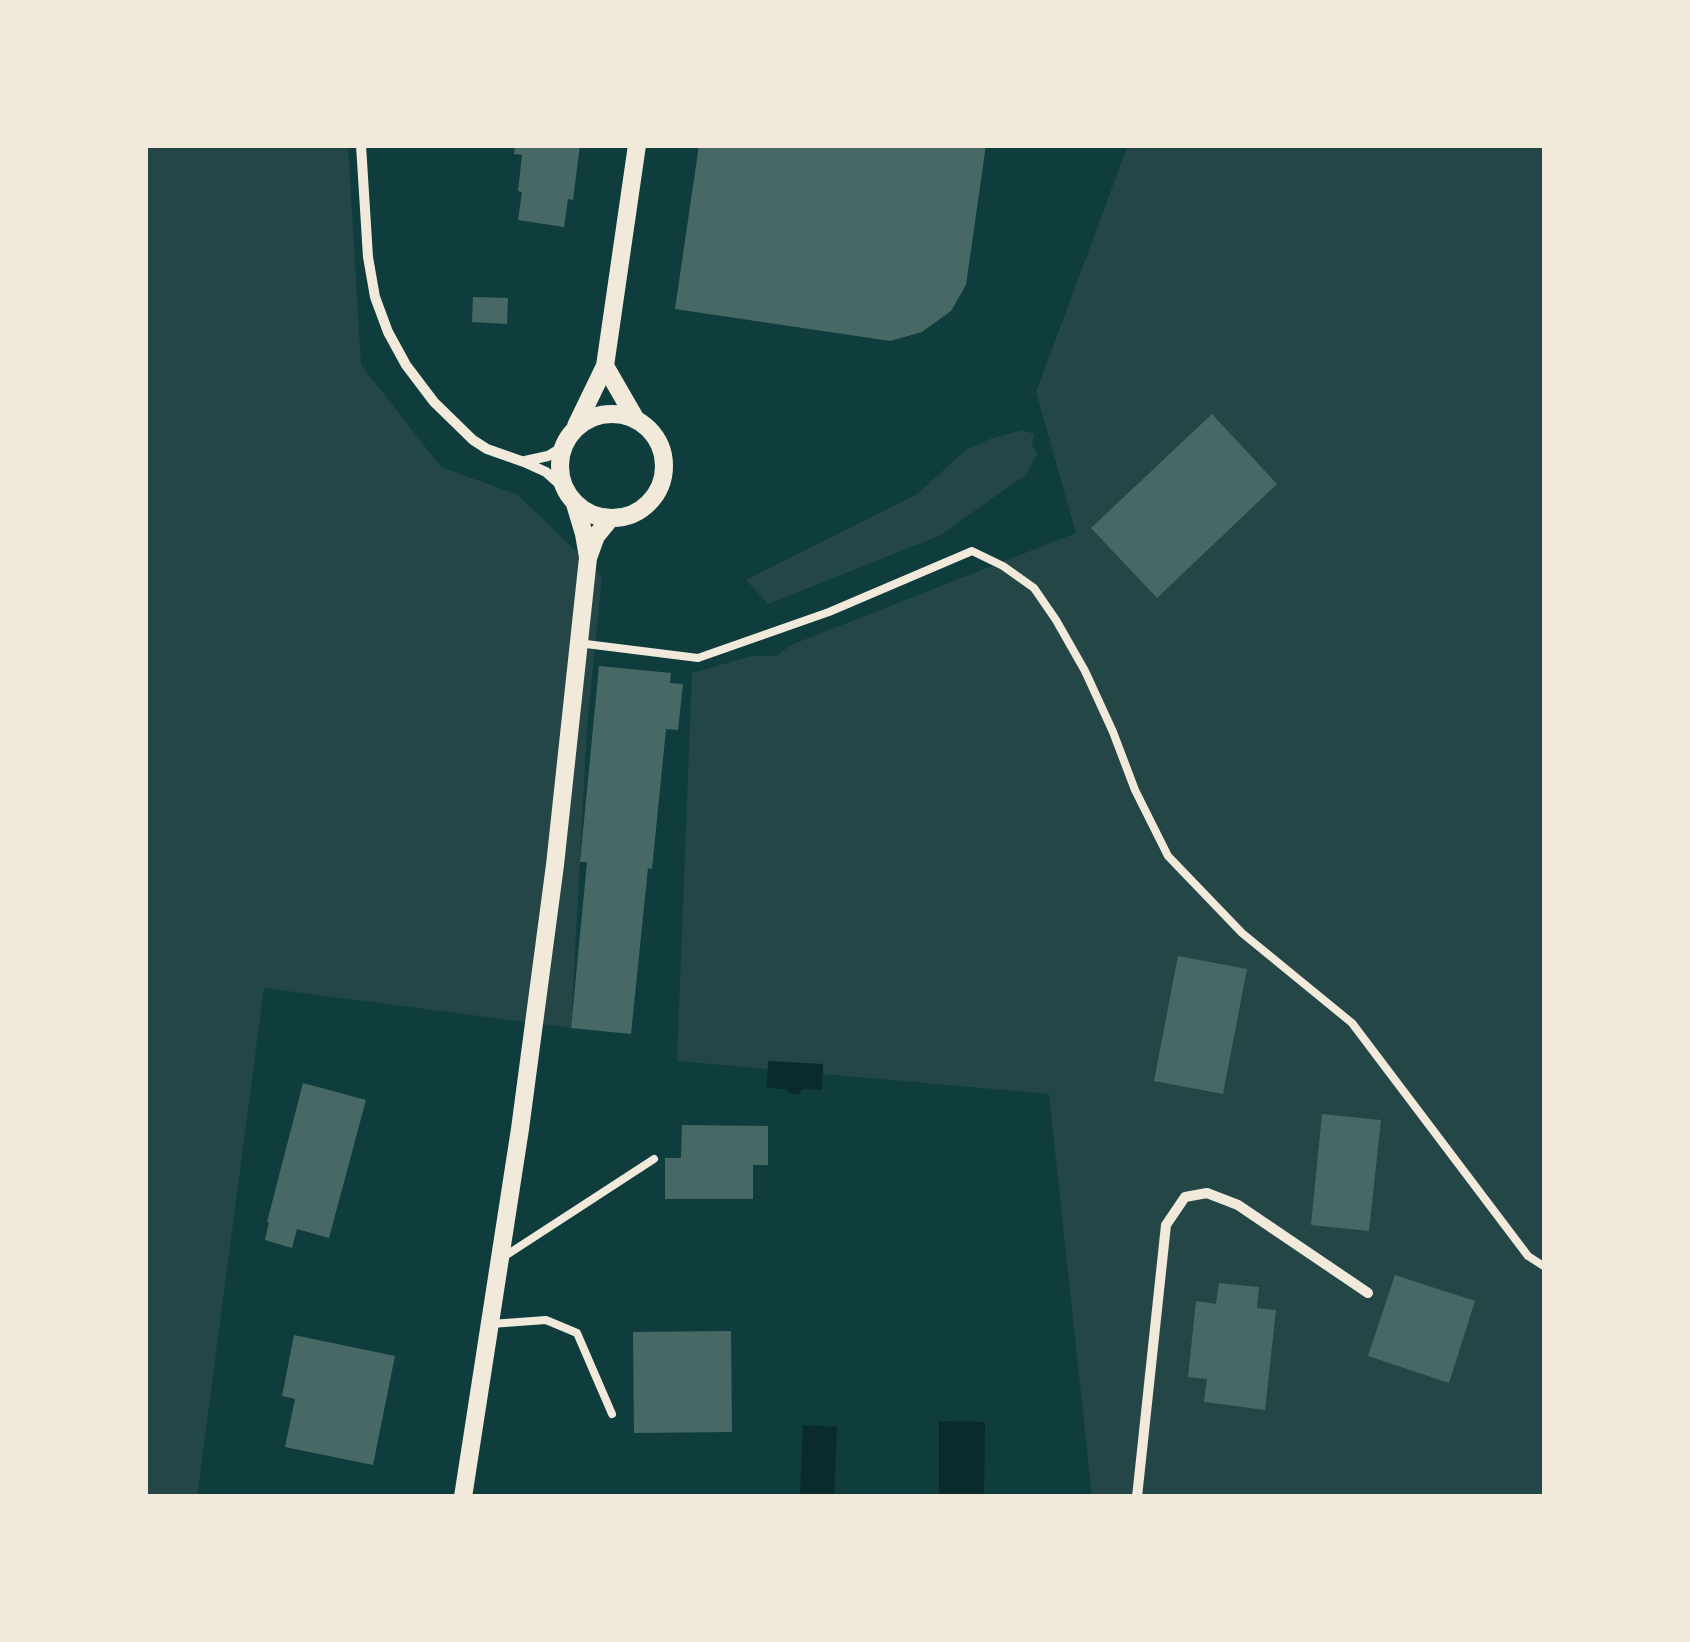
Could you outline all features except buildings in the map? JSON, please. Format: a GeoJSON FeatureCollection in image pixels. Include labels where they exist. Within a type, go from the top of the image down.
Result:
{"type":"FeatureCollection","features":[{"type":"Feature","properties":{"kind":"street"},"geometry":{"type":"LineString","coordinates":[[361,145],[368,257],[375,297],[406,365],[460,430],[487,449],[546,472],[564,488],[575,504],[588,558]]}},
{"type":"Feature","properties":{"kind":"street"},"geometry":{"type":"LineString","coordinates":[[524,462],[548,456],[563,447],[604,366],[637,145]]}},
{"type":"Feature","properties":{"kind":"street"},"geometry":{"type":"LineString","coordinates":[[575,504],[592,515],[610,519],[630,516],[647,506],[659,491],[665,472],[663,450],[653,432],[636,418],[604,366]]}},
{"type":"Feature","properties":{"kind":"street"},"geometry":{"type":"LineString","coordinates":[[575,429],[593,417],[614,413],[636,418]]}},
{"type":"Feature","properties":{"kind":"street"},"geometry":{"type":"LineString","coordinates":[[563,447],[560,468],[564,488]]}},
{"type":"Feature","properties":{"kind":"street"},"geometry":{"type":"LineString","coordinates":[[463,1497],[501,1258],[552,884],[588,558],[596,536],[610,519]]}},
{"type":"Feature","properties":{"kind":"street"},"geometry":{"type":"LineString","coordinates":[[1136,1497],[1166,1224],[1185,1198],[1208,1193],[1238,1205],[1368,1293]]}},
{"type":"Feature","properties":{"kind":"lane"},"geometry":{"type":"LineString","coordinates":[[578,644],[698,658],[829,612],[972,551],[1003,566],[1034,588],[1056,620],[1085,671],[1135,790],[1168,856],[1242,933],[1352,1023],[1528,1256],[1545,1268]]}},
{"type":"Feature","properties":{"kind":"lane"},"geometry":{"type":"LineString","coordinates":[[501,1258],[654,1159]]}},
{"type":"Feature","properties":{"kind":"lane"},"geometry":{"type":"LineString","coordinates":[[491,1324],[546,1320],[577,1334],[612,1414]]}},
{"type":"Feature","properties":{"kind":"shaded area"},"geometry":{"type":"Polygon","coordinates":[[[145,145],[348,145],[361,365],[441,467],[518,495],[602,576],[587,728],[571,1028],[264,988],[197,1497],[145,1497],[145,145]]]}},
{"type":"Feature","properties":{"kind":"shaded area"},"geometry":{"type":"Polygon","coordinates":[[[1128,145],[1545,145],[1545,1497],[1092,1497],[1049,1094],[677,1061],[692,673],[752,656],[776,656],[791,645],[1076,533],[1036,392],[1128,145]]]}},
{"type":"Feature","properties":{"kind":"shaded area"},"geometry":{"type":"Polygon","coordinates":[[[1022,430],[1034,434],[1032,445],[1037,453],[1027,474],[939,536],[768,604],[746,580],[916,495],[967,449],[1022,430]]]}},
{"type":"Feature","properties":{"kind":"shaded area"},"geometry":{"type":"Polygon","coordinates":[[[768,1061],[823,1064],[822,1090],[803,1089],[791,1094],[786,1089],[767,1088],[768,1061]]]}},
{"type":"Feature","properties":{"kind":"shaded area"},"geometry":{"type":"Polygon","coordinates":[[[939,1421],[985,1422],[984,1497],[939,1497],[939,1421]]]}},
{"type":"Feature","properties":{"kind":"shaded area"},"geometry":{"type":"Polygon","coordinates":[[[803,1425],[837,1427],[834,1495],[800,1494],[803,1425]]]}}]}
